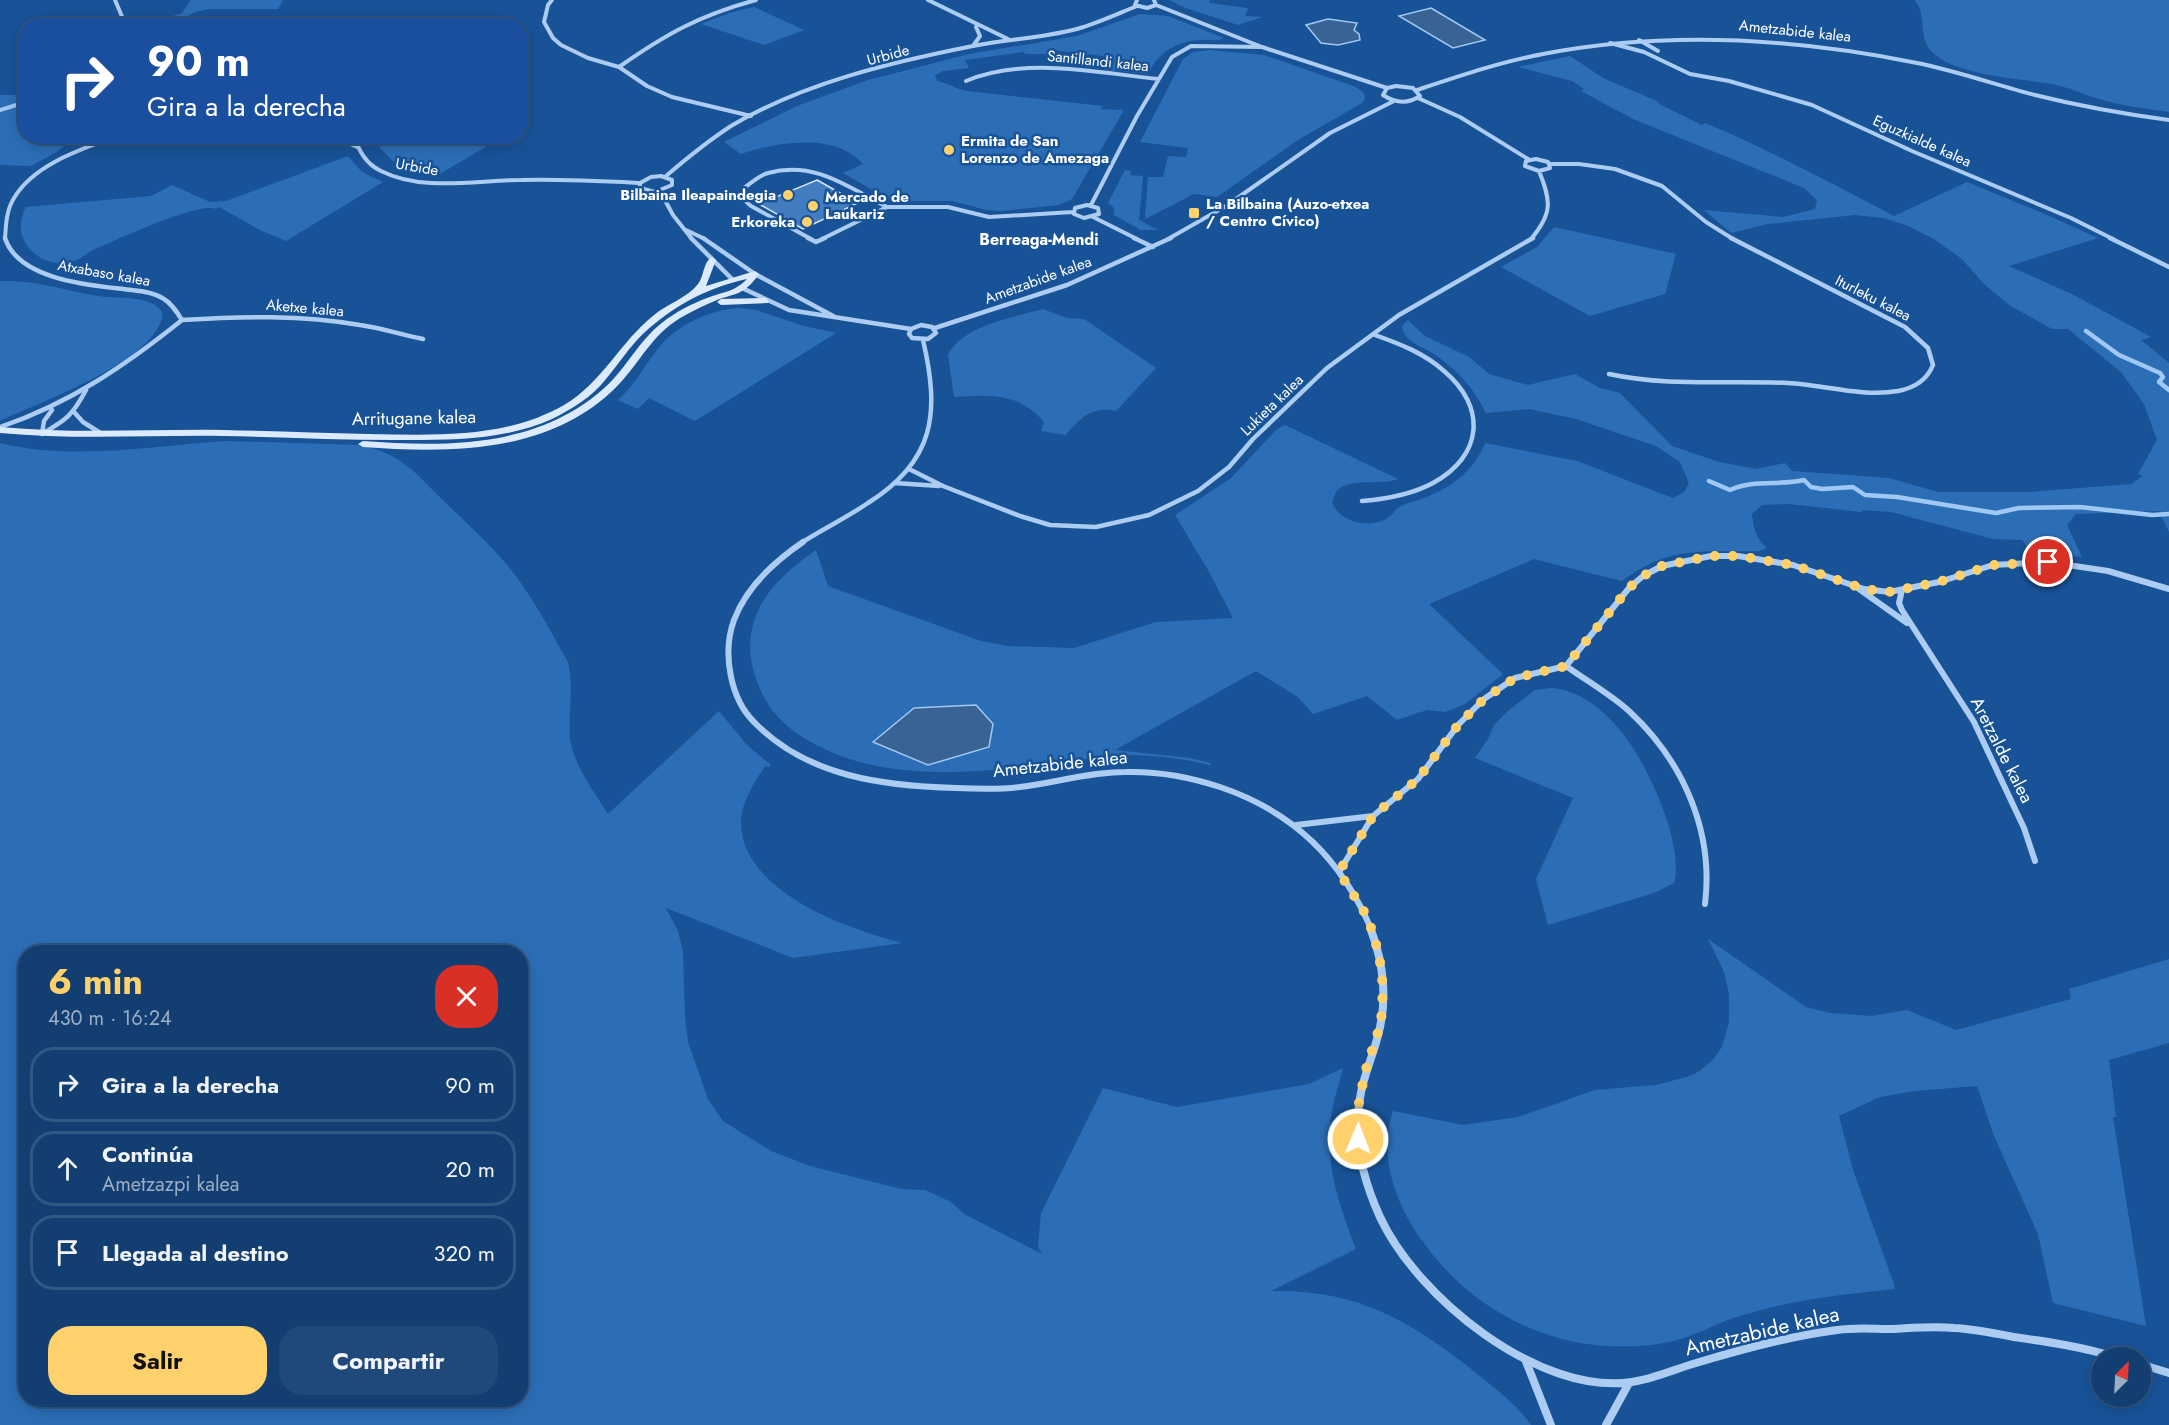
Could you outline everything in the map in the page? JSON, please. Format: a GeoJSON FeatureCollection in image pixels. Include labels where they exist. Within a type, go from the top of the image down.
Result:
{"type":"FeatureCollection","features":[{"type":"Feature","properties":{"kind":"street"},"geometry":{"type":"LineString","coordinates":[[115,0],[121,18]]}},
{"type":"Feature","properties":{"kind":"street"},"geometry":{"type":"LineString","coordinates":[[552,0],[544,22],[553,38],[574,52],[619,67],[647,86],[672,97],[751,116]]}},
{"type":"Feature","properties":{"kind":"street"},"geometry":{"type":"LineString","coordinates":[[619,67],[662,37],[689,23],[726,8],[756,0]]}},
{"type":"Feature","properties":{"kind":"street"},"geometry":{"type":"LineString","coordinates":[[928,0],[1008,39]]}},
{"type":"Feature","properties":{"kind":"street"},"geometry":{"type":"LineString","coordinates":[[1137,0],[1134,3],[1137,6]]}},
{"type":"Feature","properties":{"kind":"street"},"geometry":{"type":"LineString","coordinates":[[1154,0],[1156,5],[1262,47],[1387,88],[1402,86],[1417,90],[1420,93],[1418,98]]}},
{"type":"Feature","properties":{"kind":"street","name":"Urbide"},"geometry":{"type":"LineString","coordinates":[[666,176],[688,155],[751,116],[779,102],[906,62],[1008,39],[1068,32],[1137,6],[1147,8],[1156,5]]}},
{"type":"Feature","properties":{"kind":"street"},"geometry":{"type":"LineString","coordinates":[[974,24],[980,36],[992,43],[996,35]]}},
{"type":"Feature","properties":{"kind":"street"},"geometry":{"type":"LineString","coordinates":[[974,46],[980,36]]}},
{"type":"Feature","properties":{"kind":"street","name":"Ametzabide kalea"},"geometry":{"type":"LineString","coordinates":[[1417,90],[1497,64],[1607,42],[1732,37],[1854,51],[1919,63],[2079,105],[2169,120]]}},
{"type":"Feature","properties":{"kind":"street"},"geometry":{"type":"LineString","coordinates":[[1658,58],[1658,51],[1665,38]]}},
{"type":"Feature","properties":{"kind":"street"},"geometry":{"type":"LineString","coordinates":[[1639,39],[1658,51]]}},
{"type":"Feature","properties":{"kind":"street"},"geometry":{"type":"LineString","coordinates":[[1639,39],[1644,52]]}},
{"type":"Feature","properties":{"kind":"street","name":"Eguzkialde kalea"},"geometry":{"type":"LineString","coordinates":[[1607,42],[1644,52],[1690,74],[1729,81],[1812,105],[1912,151],[2071,218],[2169,267]]}},
{"type":"Feature","properties":{"kind":"street","name":"Santillandi kalea"},"geometry":{"type":"LineString","coordinates":[[1091,205],[1137,116],[1172,57],[1191,46],[1262,47]]}},
{"type":"Feature","properties":{"kind":"street","name":"Santillandi kalea"},"geometry":{"type":"LineString","coordinates":[[966,81],[978,76],[1039,67],[1159,79]]}},
{"type":"Feature","properties":{"kind":"street"},"geometry":{"type":"LineString","coordinates":[[1387,88],[1383,95],[1394,101],[1405,102],[1418,98],[1460,117],[1528,159],[1541,159],[1550,164],[1548,169],[1539,171],[1525,166],[1524,162],[1528,159]]}},
{"type":"Feature","properties":{"kind":"street","name":"Ametzabide kalea"},"geometry":{"type":"LineString","coordinates":[[911,329],[921,325],[935,328],[1008,308],[1088,277],[1153,247],[1226,206],[1320,139],[1394,101]]}},
{"type":"Feature","properties":{"kind":"street","name":"Atxabaso kalea"},"geometry":{"type":"LineString","coordinates":[[96,144],[75,152],[34,177],[16,196],[8,210],[5,240],[21,261],[51,277],[89,285],[151,293],[164,299],[176,310],[182,320]]}},
{"type":"Feature","properties":{"kind":"street"},"geometry":{"type":"LineString","coordinates":[[350,144],[357,147]]}},
{"type":"Feature","properties":{"kind":"street","name":"Urbide"},"geometry":{"type":"LineString","coordinates":[[356,144],[369,165],[393,176],[415,180],[441,183],[507,180],[640,183]]}},
{"type":"Feature","properties":{"kind":"street","name":"Iturleku kalea"},"geometry":{"type":"LineString","coordinates":[[1550,164],[1579,164],[1615,169],[1662,186],[1706,222],[1739,243],[1905,327],[1923,341],[1932,357],[1933,365],[1926,379],[1919,384],[1885,393],[1856,392],[1786,383],[1696,384],[1648,381],[1609,375]]}},
{"type":"Feature","properties":{"kind":"street"},"geometry":{"type":"LineString","coordinates":[[887,207],[816,171],[798,169],[766,173],[744,188],[742,199],[816,242],[887,207],[948,207],[989,217],[1072,212],[1080,218],[1093,218],[1153,247]]}},
{"type":"Feature","properties":{"kind":"street","name":"Lukieta kalea"},"geometry":{"type":"LineString","coordinates":[[909,469],[943,486],[1020,516],[1050,525],[1096,527],[1149,515],[1198,491],[1229,467],[1252,439],[1327,368],[1375,335],[1399,315],[1530,241],[1542,227],[1548,213],[1550,199],[1539,171]]}},
{"type":"Feature","properties":{"kind":"street"},"geometry":{"type":"LineString","coordinates":[[666,176],[672,180],[672,185],[660,191],[646,191],[640,188],[640,183],[651,177],[666,176]]}},
{"type":"Feature","properties":{"kind":"street"},"geometry":{"type":"LineString","coordinates":[[660,191],[674,216],[695,244],[742,288],[765,301],[789,310],[911,329],[909,334],[912,338],[923,340],[934,336],[935,328]]}},
{"type":"Feature","properties":{"kind":"street"},"geometry":{"type":"LineString","coordinates":[[1072,212],[1078,206],[1091,205],[1100,210],[1099,214],[1093,218]]}},
{"type":"Feature","properties":{"kind":"street"},"geometry":{"type":"LineString","coordinates":[[686,230],[698,234],[755,274],[835,317]]}},
{"type":"Feature","properties":{"kind":"street"},"geometry":{"type":"LineString","coordinates":[[694,294],[703,284],[712,260]]}},
{"type":"Feature","properties":{"kind":"street"},"geometry":{"type":"LineString","coordinates":[[691,310],[707,301],[742,288],[755,274]]}},
{"type":"Feature","properties":{"kind":"street","name":"Arritugane kalea"},"geometry":{"type":"LineString","coordinates":[[0,429],[74,436],[266,435],[452,438],[494,433],[538,421],[573,403],[599,383],[634,338],[653,320],[694,294],[732,279],[755,274]]}},
{"type":"Feature","properties":{"kind":"street"},"geometry":{"type":"LineString","coordinates":[[691,310],[731,300],[765,301]]}},
{"type":"Feature","properties":{"kind":"street","name":"Arritugane kalea"},"geometry":{"type":"LineString","coordinates":[[266,435],[401,447],[456,448],[487,445],[516,437],[546,427],[577,412],[604,394],[622,376],[638,351],[666,325],[691,310]]}},
{"type":"Feature","properties":{"kind":"street","name":"Aketxe kalea"},"geometry":{"type":"LineString","coordinates":[[182,320],[269,316],[342,323],[387,330],[423,339]]}},
{"type":"Feature","properties":{"kind":"street"},"geometry":{"type":"LineString","coordinates":[[0,429],[52,409],[142,353],[182,320]]}},
{"type":"Feature","properties":{"kind":"street"},"geometry":{"type":"LineString","coordinates":[[1362,501],[1380,500],[1410,492],[1438,480],[1456,466],[1466,454],[1473,438],[1472,407],[1465,392],[1453,377],[1421,354],[1375,335]]}},
{"type":"Feature","properties":{"kind":"street","name":"Ametzabide kalea"},"geometry":{"type":"LineString","coordinates":[[923,340],[934,390],[932,415],[925,444],[909,469],[895,483],[858,510],[793,549],[767,570],[748,594],[734,619],[728,639],[736,696],[762,731],[791,753],[824,770],[857,780],[897,787],[1008,789],[1097,772],[1138,772],[1177,776],[1218,786],[1254,800],[1296,825],[1339,872],[1368,918],[1379,954],[1383,987],[1381,1023],[1365,1072],[1359,1103],[1358,1139],[1364,1175],[1378,1215],[1400,1253],[1426,1285],[1461,1318],[1526,1359],[1566,1374],[1600,1382],[1629,1383],[1725,1354],[1836,1329],[1959,1328],[2091,1349]]}},
{"type":"Feature","properties":{"kind":"street"},"geometry":{"type":"LineString","coordinates":[[42,434],[64,422],[74,412],[81,397],[91,385]]}},
{"type":"Feature","properties":{"kind":"street"},"geometry":{"type":"LineString","coordinates":[[42,434],[44,421],[52,409]]}},
{"type":"Feature","properties":{"kind":"street"},"geometry":{"type":"LineString","coordinates":[[74,412],[84,422],[104,435]]}},
{"type":"Feature","properties":{"kind":"street","name":"Lukieta kalea"},"geometry":{"type":"LineString","coordinates":[[895,483],[943,486]]}},
{"type":"Feature","properties":{"kind":"street"},"geometry":{"type":"LineString","coordinates":[[1339,872],[1373,816],[1418,779],[1458,725],[1484,699],[1515,678],[1566,666],[1629,588],[1643,576],[1662,566],[1711,556],[1738,556],[1793,565],[1852,584],[1889,592],[1939,582],[1993,565],[2048,562],[2108,571],[2169,589]]}},
{"type":"Feature","properties":{"kind":"street","name":"Aretzalde kalea"},"geometry":{"type":"LineString","coordinates":[[1852,584],[1891,609],[1912,628]]}},
{"type":"Feature","properties":{"kind":"street","name":"Aretzalde kalea"},"geometry":{"type":"LineString","coordinates":[[1902,591],[1899,603],[1912,628],[1974,722],[2024,828],[2035,861]]}},
{"type":"Feature","properties":{"kind":"street"},"geometry":{"type":"LineString","coordinates":[[1566,666],[1629,711],[1650,732],[1679,773],[1699,817],[1708,864],[1709,888],[1705,904]]}},
{"type":"Feature","properties":{"kind":"street"},"geometry":{"type":"LineString","coordinates":[[1296,825],[1373,816]]}},
{"type":"Feature","properties":{"kind":"street"},"geometry":{"type":"LineString","coordinates":[[1526,1359],[1551,1425]]}},
{"type":"Feature","properties":{"kind":"street"},"geometry":{"type":"LineString","coordinates":[[2151,1367],[2169,1373]]}},
{"type":"Feature","properties":{"kind":"street"},"geometry":{"type":"LineString","coordinates":[[1606,1425],[1629,1383]]}},
{"type":"Feature","properties":{"kind":"shaded area"},"geometry":{"type":"Polygon","coordinates":[[[191,0],[283,0],[278,9],[209,9],[195,12],[185,18],[167,18],[182,13],[191,0]]]}},
{"type":"Feature","properties":{"kind":"shaded area"},"geometry":{"type":"Polygon","coordinates":[[[1169,0],[1210,0],[1209,3],[1248,8],[1245,16],[1262,17],[1238,25],[1169,0]]]}},
{"type":"Feature","properties":{"kind":"shaded area"},"geometry":{"type":"Polygon","coordinates":[[[1914,0],[2169,0],[2169,112],[2117,104],[2057,85],[1990,75],[1942,60],[1927,45],[1920,11],[1914,0]]]}},
{"type":"Feature","properties":{"kind":"shaded area"},"geometry":{"type":"Polygon","coordinates":[[[754,7],[804,30],[764,45],[701,24],[729,13],[754,7]]]}},
{"type":"Feature","properties":{"kind":"shaded area"},"geometry":{"type":"Polygon","coordinates":[[[1431,8],[1485,40],[1453,48],[1399,16],[1431,8]]]}},
{"type":"Feature","properties":{"kind":"shaded area"},"geometry":{"type":"Polygon","coordinates":[[[1140,14],[1168,16],[1224,38],[1176,45],[1157,60],[1148,74],[1101,69],[1104,69],[1111,57],[1052,50],[1048,54],[1023,52],[965,60],[969,68],[943,71],[935,75],[937,81],[967,91],[1103,106],[1100,109],[1124,110],[1072,199],[1059,205],[1001,211],[986,210],[953,201],[890,200],[843,173],[863,164],[851,154],[837,147],[805,142],[788,143],[741,154],[724,142],[797,106],[868,80],[969,54],[1077,36],[1140,14]]]}},
{"type":"Feature","properties":{"kind":"shaded area"},"geometry":{"type":"Polygon","coordinates":[[[1328,19],[1357,23],[1354,30],[1359,34],[1360,40],[1338,45],[1321,43],[1306,25],[1328,19]]]}},
{"type":"Feature","properties":{"kind":"shaded area"},"geometry":{"type":"Polygon","coordinates":[[[1209,50],[1264,55],[1356,87],[1364,93],[1365,99],[1362,103],[1298,140],[1217,197],[1194,194],[1145,219],[1148,177],[1163,177],[1168,156],[1186,157],[1188,148],[1140,142],[1183,59],[1193,52],[1209,50]]]}},
{"type":"Feature","properties":{"kind":"shaded area"},"geometry":{"type":"Polygon","coordinates":[[[1570,56],[1603,78],[1659,102],[1657,103],[1702,125],[1705,123],[1753,144],[1894,216],[1967,182],[2098,238],[2009,266],[2074,295],[2151,337],[2141,340],[2169,363],[2169,532],[2159,511],[2076,514],[2067,525],[2082,557],[2031,552],[2022,540],[1993,539],[1891,512],[1862,510],[1862,512],[1789,504],[1762,505],[1752,514],[1756,533],[1767,548],[1760,551],[1704,552],[1673,556],[1640,569],[1622,581],[1534,559],[1429,604],[1503,674],[1465,704],[1445,712],[1427,710],[1397,720],[1367,696],[1313,714],[1298,697],[1256,671],[1115,750],[1190,758],[1211,763],[1210,765],[1170,758],[1129,755],[978,771],[920,771],[891,768],[863,763],[837,754],[804,738],[777,716],[767,703],[755,677],[750,650],[754,621],[764,599],[771,590],[797,564],[816,550],[828,586],[981,641],[1008,646],[1074,648],[1156,622],[1233,618],[1175,515],[1231,478],[1276,430],[1285,425],[1398,479],[1351,484],[1337,490],[1332,502],[1336,509],[1341,515],[1356,522],[1381,521],[1390,517],[1401,506],[1444,489],[1468,470],[1481,453],[1485,443],[1577,461],[1673,498],[1684,492],[1689,483],[1680,462],[1656,446],[1576,419],[1529,409],[1486,413],[1469,386],[1456,371],[1405,335],[1402,326],[1408,320],[1425,336],[1469,357],[1489,374],[1528,385],[1575,374],[1600,388],[1620,393],[1672,446],[1719,462],[1756,469],[1785,463],[1792,471],[1889,478],[1938,492],[2030,492],[2131,484],[2143,476],[2138,474],[2157,440],[2144,404],[2121,372],[2068,329],[2052,329],[2009,305],[1984,284],[1962,259],[1934,239],[1906,225],[1883,218],[1855,215],[1767,224],[1731,233],[1704,210],[1783,217],[1815,209],[1817,200],[1804,188],[1633,119],[1581,91],[1584,89],[1572,81],[1518,67],[1570,56]]]}},
{"type":"Feature","properties":{"kind":"shaded area"},"geometry":{"type":"Polygon","coordinates":[[[0,95],[18,95],[18,144],[67,144],[31,166],[0,165],[0,95]]]}},
{"type":"Feature","properties":{"kind":"shaded area"},"geometry":{"type":"Polygon","coordinates":[[[379,144],[490,144],[440,174],[423,173],[396,164],[379,144]]]}},
{"type":"Feature","properties":{"kind":"shaded area"},"geometry":{"type":"Polygon","coordinates":[[[348,156],[362,172],[383,182],[286,241],[260,230],[219,207],[207,208],[157,223],[68,263],[54,263],[41,258],[30,249],[21,230],[26,207],[151,196],[172,185],[210,202],[226,201],[348,156]]]}},
{"type":"Feature","properties":{"kind":"shaded area"},"geometry":{"type":"Polygon","coordinates":[[[1125,170],[1131,171],[1130,175],[1143,176],[1139,220],[1158,230],[1141,230],[1114,215],[1114,208],[1108,203],[1125,170]]]}},
{"type":"Feature","properties":{"kind":"shaded area"},"geometry":{"type":"Polygon","coordinates":[[[1554,227],[1676,254],[1665,294],[1590,316],[1501,267],[1537,247],[1554,227]]]}},
{"type":"Feature","properties":{"kind":"shaded area"},"geometry":{"type":"Polygon","coordinates":[[[0,281],[26,282],[98,296],[143,300],[152,303],[163,314],[156,332],[119,364],[67,391],[0,421],[0,281]]]}},
{"type":"Feature","properties":{"kind":"shaded area"},"geometry":{"type":"Polygon","coordinates":[[[727,309],[756,310],[804,326],[836,333],[695,421],[649,398],[638,409],[618,400],[668,337],[696,319],[727,309]]]}},
{"type":"Feature","properties":{"kind":"shaded area"},"geometry":{"type":"Polygon","coordinates":[[[1043,309],[1067,318],[1084,319],[1156,368],[1116,411],[1093,412],[1076,423],[1066,435],[1041,431],[1044,422],[1034,412],[1014,400],[991,396],[954,397],[948,355],[955,345],[964,337],[990,324],[1043,309]]]}},
{"type":"Feature","properties":{"kind":"shaded area"},"geometry":{"type":"Polygon","coordinates":[[[225,441],[361,445],[389,454],[417,474],[502,559],[538,609],[568,662],[572,748],[585,778],[608,814],[719,711],[748,746],[771,765],[765,766],[746,799],[741,820],[745,845],[758,867],[777,886],[800,903],[826,917],[902,943],[793,958],[666,908],[678,931],[683,952],[688,1042],[708,1099],[723,1121],[771,1151],[810,1166],[901,1189],[925,1190],[951,1202],[964,1214],[1042,1254],[1038,1247],[1041,1213],[1103,1088],[1177,1107],[1309,1084],[1343,1068],[1332,1112],[1329,1135],[1330,1152],[1339,1201],[1356,1249],[1271,1291],[1302,1292],[1356,1302],[1404,1323],[1428,1337],[1475,1372],[1512,1403],[1531,1425],[0,1425],[0,443],[55,451],[141,449],[225,441]]]}},
{"type":"Feature","properties":{"kind":"shaded area"},"geometry":{"type":"Polygon","coordinates":[[[1552,688],[1574,693],[1594,705],[1627,739],[1652,782],[1661,804],[1672,838],[1676,869],[1674,883],[1654,893],[1548,925],[1536,879],[1573,798],[1475,758],[1494,725],[1509,710],[1535,690],[1552,688]]]}},
{"type":"Feature","properties":{"kind":"shaded area"},"geometry":{"type":"Polygon","coordinates":[[[976,705],[993,724],[989,747],[928,765],[873,742],[914,708],[976,705]]]}},
{"type":"Feature","properties":{"kind":"shaded area"},"geometry":{"type":"Polygon","coordinates":[[[1708,939],[1806,1007],[1830,1013],[1872,1016],[1907,1010],[1956,1030],[2071,999],[2069,989],[2169,959],[2169,1043],[2109,1060],[2116,1117],[2113,1117],[2146,1326],[2053,1303],[2038,1234],[1994,1136],[1977,1086],[1915,1091],[1880,1097],[1839,1116],[1853,1170],[1894,1289],[1823,1297],[1781,1305],[1733,1318],[1674,1341],[1637,1346],[1601,1346],[1566,1340],[1532,1329],[1500,1313],[1471,1293],[1444,1268],[1421,1239],[1397,1194],[1388,1161],[1387,1144],[1393,1111],[1463,1125],[1518,1117],[1595,1090],[1656,1085],[1698,1072],[1712,1061],[1722,1047],[1729,1022],[1729,994],[1724,972],[1708,939]]]}},
{"type":"Feature","properties":{"kind":"building","name":"Mercado de Laukariz"},"geometry":{"type":"Polygon","coordinates":[[[817,180],[858,203],[803,229],[759,204],[817,180]]]}},
{"type":"Feature","properties":{"kind":"waterway"},"geometry":{"type":"LineString","coordinates":[[0,110],[18,104]]}},
{"type":"Feature","properties":{"kind":"waterway"},"geometry":{"type":"LineString","coordinates":[[2086,331],[2119,355],[2160,373],[2163,377],[2159,382],[2169,390]]}},
{"type":"Feature","properties":{"kind":"waterway"},"geometry":{"type":"LineString","coordinates":[[1709,481],[1730,490],[1748,485],[1804,480],[1811,487],[1822,489],[1853,487],[1865,495],[1897,497],[1996,513],[2019,508],[2080,507],[2152,515],[2169,514]]}},
{"type":"Feature","properties":{"kind":"place","name":"Ermita de San Lorenzo de Amezaga"},"geometry":{"type":"Point","coordinates":[949,150]}},
{"type":"Feature","properties":{"kind":"place","name":"Bilbaina Ileapaindegia"},"geometry":{"type":"Point","coordinates":[788,195]}},
{"type":"Feature","properties":{"kind":"place","name":"Mercado de Laukariz"},"geometry":{"type":"Point","coordinates":[813,206]}},
{"type":"Feature","properties":{"kind":"place","name":"La Bilbaina (Auzo-etxea / Centro Cívico)"},"geometry":{"type":"Point","coordinates":[1194,213]}},
{"type":"Feature","properties":{"kind":"place","name":"Erkoreka"},"geometry":{"type":"Point","coordinates":[807,222]}},
{"type":"Feature","properties":{"kind":"district","name":"Berreaga-Mendi"},"geometry":{"type":"Point","coordinates":[1039,239]}},
{"type":"Feature","properties":{"kind":"route"},"geometry":{"type":"LineString","coordinates":[[1358,1139],[1359,1103],[1365,1072],[1381,1023],[1383,987],[1379,954],[1368,918],[1339,872],[1373,816],[1418,779],[1458,725],[1484,699],[1515,678],[1566,666],[1583,642],[1620,603],[1629,588],[1643,576],[1662,566],[1685,560],[1711,556],[1766,559],[1793,565],[1864,589],[1889,592],[1939,582],[1993,565],[2048,562]]}}]}
